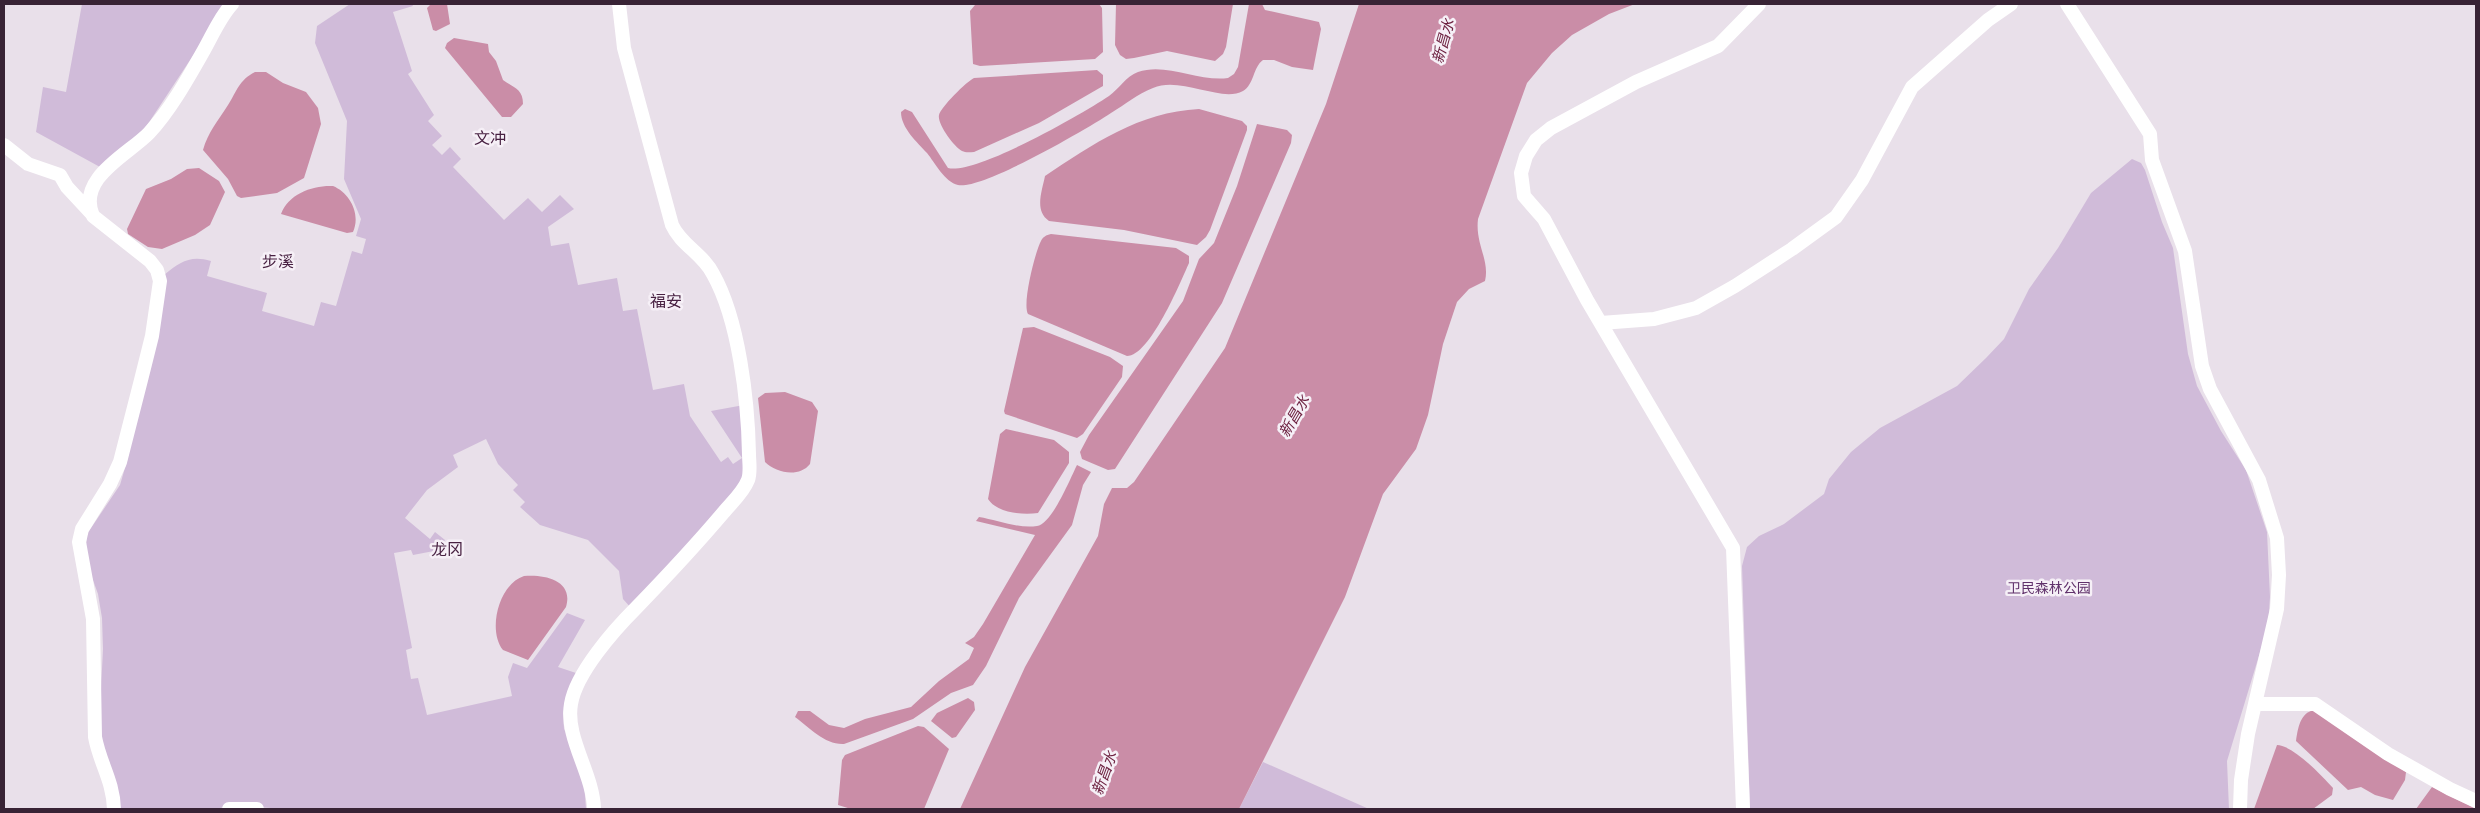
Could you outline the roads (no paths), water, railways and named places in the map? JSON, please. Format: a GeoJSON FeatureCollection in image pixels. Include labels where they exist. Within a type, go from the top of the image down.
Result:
{"type":"FeatureCollection","features":[{"type":"Feature","properties":{"kind":"street"},"geometry":{"type":"LineString","coordinates":[[93,216],[90,197],[96,182],[114,161],[151,131],[186,82],[232,4]]}},
{"type":"Feature","properties":{"kind":"street"},"geometry":{"type":"LineString","coordinates":[[594,809],[585,765],[570,728],[569,717],[572,698],[588,666],[610,634],[703,538],[744,488],[749,475],[748,410],[726,305],[712,271],[680,238],[672,225],[624,48],[618,4]]}},
{"type":"Feature","properties":{"kind":"street"},"geometry":{"type":"LineString","coordinates":[[1743,809],[1732,548],[1601,323],[1544,219],[1524,196],[1521,173],[1526,156],[1536,140],[1550,128],[1636,82],[1718,46],[1759,4]]}},
{"type":"Feature","properties":{"kind":"street"},"geometry":{"type":"LineString","coordinates":[[1601,323],[1654,319],[1696,308],[1743,281],[1836,217],[1862,180],[1912,87],[1988,20],[2011,4]]}},
{"type":"Feature","properties":{"kind":"street"},"geometry":{"type":"LineString","coordinates":[[2068,4],[2150,134],[2152,160],[2185,251],[2202,366],[2210,389],[2256,473],[2273,523],[2278,556],[2277,609],[2255,704],[2241,780],[2240,809]]}},
{"type":"Feature","properties":{"kind":"street"},"geometry":{"type":"LineString","coordinates":[[4,145],[28,164],[60,175],[67,187],[93,216],[150,261],[157,270],[160,281],[152,336],[120,462],[110,484],[82,529],[79,542],[94,618],[95,737],[97,749],[112,787],[114,809]]}},
{"type":"Feature","properties":{"kind":"street"},"geometry":{"type":"LineString","coordinates":[[2255,704],[2315,704],[2388,754],[2450,789],[2476,801]]}},
{"type":"Feature","properties":{"kind":"street"},"geometry":{"type":"LineString","coordinates":[[229,809],[257,809]]}},
{"type":"Feature","properties":{"kind":"water"},"geometry":{"type":"Polygon","coordinates":[[[431,4],[447,4],[450,24],[436,31],[433,30],[427,8],[431,4]]]}},
{"type":"Feature","properties":{"kind":"water"},"geometry":{"type":"Polygon","coordinates":[[[1099,4],[1102,8],[1103,52],[1095,59],[980,66],[973,64],[970,11],[975,5],[1099,4]]]}},
{"type":"Feature","properties":{"kind":"water"},"geometry":{"type":"Polygon","coordinates":[[[1116,4],[1233,4],[1226,47],[1223,54],[1215,61],[1167,51],[1126,59],[1120,55],[1115,45],[1116,4]]]}},
{"type":"Feature","properties":{"kind":"water"},"geometry":{"type":"Polygon","coordinates":[[[1249,4],[1262,4],[1265,10],[1319,22],[1321,29],[1313,70],[1292,67],[1274,60],[1263,60],[1257,67],[1247,88],[1234,94],[1224,94],[1176,85],[1164,85],[1153,88],[1034,157],[1011,169],[970,184],[958,185],[949,180],[910,134],[904,124],[901,112],[905,109],[912,112],[948,168],[962,168],[1004,153],[1054,129],[1109,96],[1130,76],[1138,72],[1160,69],[1206,77],[1228,78],[1234,74],[1238,67],[1249,4]]]}},
{"type":"Feature","properties":{"kind":"water","name":"新昌水"},"geometry":{"type":"Polygon","coordinates":[[[1359,4],[1635,4],[1609,14],[1572,35],[1552,53],[1527,83],[1478,219],[1479,236],[1486,266],[1485,281],[1469,289],[1457,302],[1443,344],[1428,415],[1416,449],[1383,494],[1345,597],[1239,809],[960,809],[1025,667],[1098,536],[1104,504],[1112,488],[1127,488],[1134,482],[1225,348],[1326,104],[1359,4]]]}},
{"type":"Feature","properties":{"kind":"water"},"geometry":{"type":"Polygon","coordinates":[[[454,38],[488,44],[489,52],[496,61],[503,80],[517,89],[523,99],[523,104],[511,117],[502,117],[445,48],[447,43],[454,38]]]}},
{"type":"Feature","properties":{"kind":"water"},"geometry":{"type":"Polygon","coordinates":[[[1097,70],[1103,75],[1103,86],[1039,123],[974,152],[965,152],[959,149],[947,135],[939,119],[944,106],[960,89],[974,78],[1097,70]]]}},
{"type":"Feature","properties":{"kind":"water"},"geometry":{"type":"Polygon","coordinates":[[[255,72],[266,72],[283,83],[306,92],[318,108],[321,124],[304,178],[277,193],[241,198],[237,196],[228,179],[203,150],[210,132],[239,86],[255,72]]]}},
{"type":"Feature","properties":{"kind":"water"},"geometry":{"type":"Polygon","coordinates":[[[1199,109],[1242,121],[1247,126],[1247,130],[1210,230],[1206,237],[1197,245],[1124,230],[1049,221],[1044,217],[1040,200],[1045,176],[1081,152],[1137,123],[1177,111],[1199,109]]]}},
{"type":"Feature","properties":{"kind":"water"},"geometry":{"type":"Polygon","coordinates":[[[1257,124],[1287,130],[1292,135],[1291,143],[1222,303],[1115,469],[1108,470],[1082,459],[1080,452],[1089,435],[1183,301],[1199,259],[1214,243],[1237,186],[1257,124]]]}},
{"type":"Feature","properties":{"kind":"water"},"geometry":{"type":"Polygon","coordinates":[[[199,168],[219,181],[225,192],[210,225],[195,235],[162,249],[148,247],[128,234],[127,229],[146,189],[171,179],[187,169],[199,168]]]}},
{"type":"Feature","properties":{"kind":"water"},"geometry":{"type":"Polygon","coordinates":[[[333,186],[349,199],[355,211],[356,218],[353,232],[347,233],[281,214],[289,201],[302,192],[317,187],[333,186]]]}},
{"type":"Feature","properties":{"kind":"water"},"geometry":{"type":"Polygon","coordinates":[[[1051,234],[1176,248],[1189,256],[1189,263],[1163,317],[1145,344],[1136,353],[1127,356],[1028,314],[1028,289],[1038,247],[1045,236],[1051,234]]]}},
{"type":"Feature","properties":{"kind":"water"},"geometry":{"type":"Polygon","coordinates":[[[1034,327],[1110,357],[1123,366],[1122,377],[1083,434],[1077,438],[1005,414],[1004,411],[1023,328],[1034,327]]]}},
{"type":"Feature","properties":{"kind":"water"},"geometry":{"type":"Polygon","coordinates":[[[785,392],[812,402],[818,411],[810,464],[800,471],[794,472],[775,469],[765,462],[758,398],[765,393],[785,392]]]}},
{"type":"Feature","properties":{"kind":"water"},"geometry":{"type":"Polygon","coordinates":[[[1006,429],[1054,440],[1069,452],[1069,463],[1038,513],[1010,512],[997,507],[988,499],[1000,434],[1006,429]]]}},
{"type":"Feature","properties":{"kind":"water"},"geometry":{"type":"Polygon","coordinates":[[[1077,465],[1091,472],[1083,485],[1072,525],[1019,598],[986,666],[973,685],[951,693],[913,719],[844,744],[837,744],[824,739],[795,717],[798,711],[810,711],[829,725],[844,728],[865,719],[911,707],[939,681],[969,659],[974,648],[965,643],[974,637],[983,624],[1035,535],[976,521],[979,517],[1030,527],[1043,523],[1049,518],[1060,500],[1077,465]]]}},
{"type":"Feature","properties":{"kind":"water"},"geometry":{"type":"Polygon","coordinates":[[[524,576],[540,576],[556,581],[566,590],[567,598],[566,607],[528,660],[503,650],[498,641],[496,631],[498,608],[502,598],[515,581],[524,576]]]}},
{"type":"Feature","properties":{"kind":"water"},"geometry":{"type":"Polygon","coordinates":[[[968,698],[974,702],[975,710],[956,737],[952,738],[931,721],[937,713],[968,698]]]}},
{"type":"Feature","properties":{"kind":"water"},"geometry":{"type":"Polygon","coordinates":[[[2314,710],[2406,772],[2405,780],[2393,800],[2375,795],[2361,787],[2348,790],[2296,741],[2303,718],[2314,710]]]}},
{"type":"Feature","properties":{"kind":"water"},"geometry":{"type":"Polygon","coordinates":[[[918,726],[924,727],[949,749],[924,809],[851,809],[838,805],[842,760],[845,755],[918,726]]]}},
{"type":"Feature","properties":{"kind":"water"},"geometry":{"type":"Polygon","coordinates":[[[2277,745],[2284,746],[2307,762],[2333,788],[2332,795],[2313,809],[2254,809],[2277,745]]]}},
{"type":"Feature","properties":{"kind":"water"},"geometry":{"type":"Polygon","coordinates":[[[2432,787],[2476,809],[2416,809],[2432,787]]]}},
{"type":"Feature","properties":{"kind":"district","name":"文冲"},"geometry":{"type":"Point","coordinates":[490,138]}},
{"type":"Feature","properties":{"kind":"district","name":"步溪"},"geometry":{"type":"Point","coordinates":[278,261]}},
{"type":"Feature","properties":{"kind":"district","name":"福安"},"geometry":{"type":"Point","coordinates":[666,301]}},
{"type":"Feature","properties":{"kind":"district","name":"龙冈"},"geometry":{"type":"Point","coordinates":[447,549]}},
{"type":"Feature","properties":{"kind":"park label","name":"卫民森林公园"},"geometry":{"type":"Point","coordinates":[2049,588]}}]}
